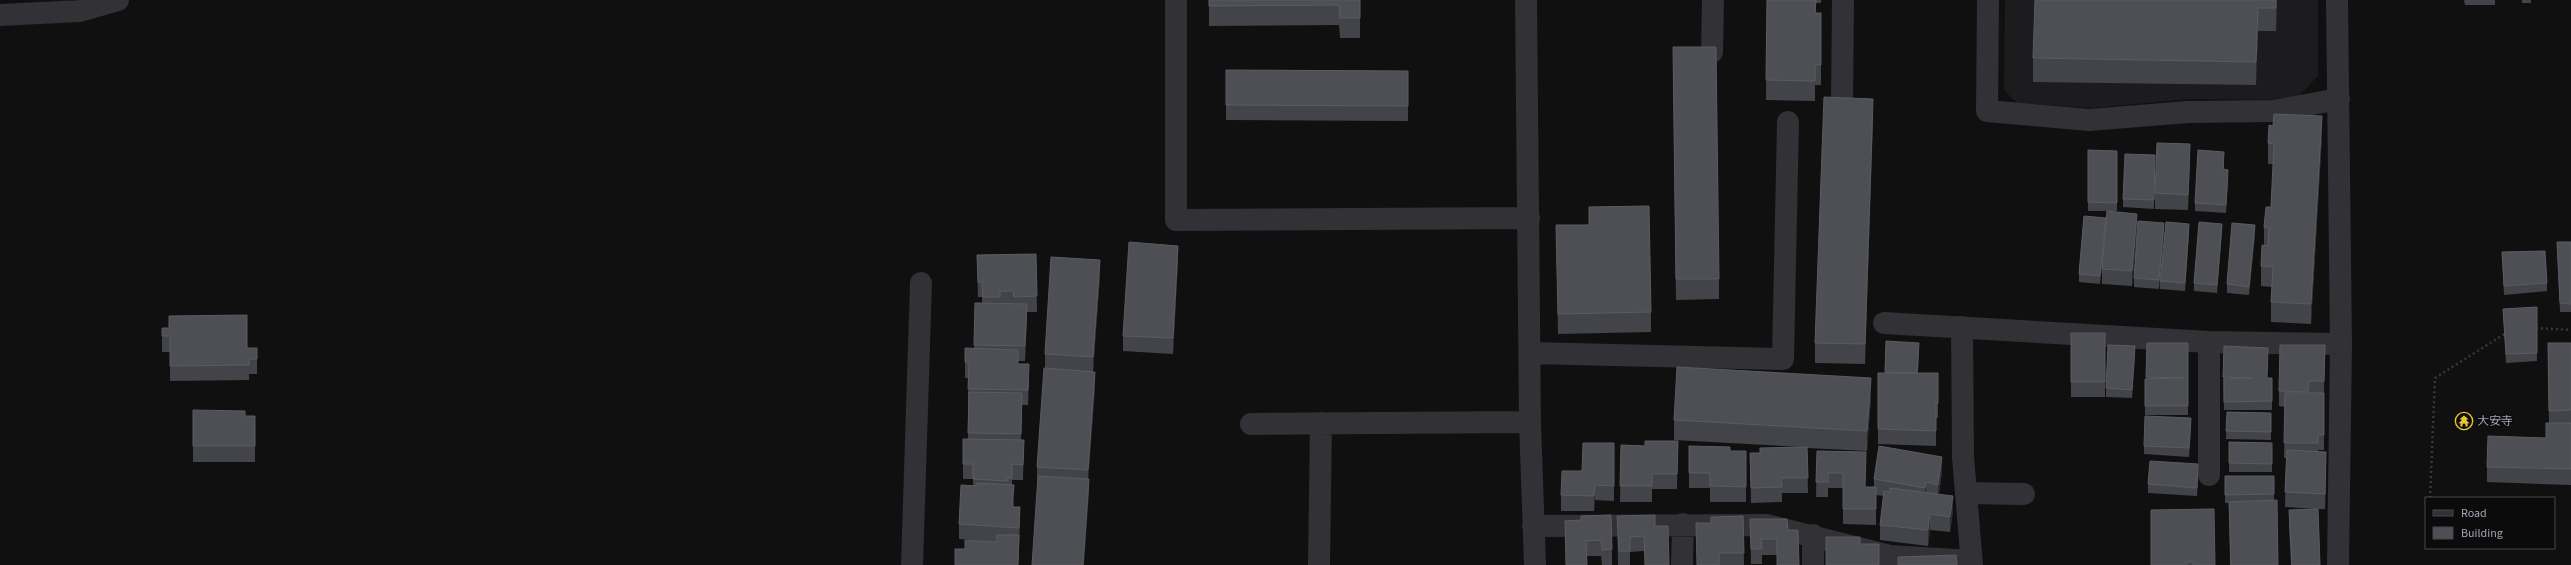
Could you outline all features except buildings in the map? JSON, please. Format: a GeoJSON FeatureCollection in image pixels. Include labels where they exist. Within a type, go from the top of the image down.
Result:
{"type":"FeatureCollection","features":[{"type":"Feature","properties":{"kind":"street"},"geometry":{"type":"LineString","coordinates":[[0,15],[80,11],[118,0]]}},
{"type":"Feature","properties":{"kind":"street"},"geometry":{"type":"LineString","coordinates":[[1176,0],[1176,220],[1529,218]]}},
{"type":"Feature","properties":{"kind":"street"},"geometry":{"type":"LineString","coordinates":[[1526,0],[1530,422],[1535,565]]}},
{"type":"Feature","properties":{"kind":"street"},"geometry":{"type":"LineString","coordinates":[[1712,52],[1713,0]]}},
{"type":"Feature","properties":{"kind":"street"},"geometry":{"type":"LineString","coordinates":[[1842,103],[1843,0]]}},
{"type":"Feature","properties":{"kind":"street"},"geometry":{"type":"LineString","coordinates":[[1988,0],[1987,111],[2089,120],[2188,112],[2274,112],[2338,99]]}},
{"type":"Feature","properties":{"kind":"street"},"geometry":{"type":"LineString","coordinates":[[2338,0],[2341,344],[2338,565]]}},
{"type":"Feature","properties":{"kind":"street"},"geometry":{"type":"LineString","coordinates":[[1530,353],[1783,359],[1788,122]]}},
{"type":"Feature","properties":{"kind":"street"},"geometry":{"type":"LineString","coordinates":[[912,565],[921,283]]}},
{"type":"Feature","properties":{"kind":"street"},"geometry":{"type":"LineString","coordinates":[[1884,323],[1962,327],[2026,340],[2341,344]]}},
{"type":"Feature","properties":{"kind":"street"},"geometry":{"type":"LineString","coordinates":[[1533,526],[1683,524],[1767,525],[1813,535],[1889,561],[1972,563],[1963,457],[1962,327]]}},
{"type":"Feature","properties":{"kind":"street"},"geometry":{"type":"LineString","coordinates":[[2209,342],[2209,475]]}},
{"type":"Feature","properties":{"kind":"street"},"geometry":{"type":"LineString","coordinates":[[1251,424],[1530,422]]}},
{"type":"Feature","properties":{"kind":"street"},"geometry":{"type":"LineString","coordinates":[[1319,565],[1321,423]]}},
{"type":"Feature","properties":{"kind":"street"},"geometry":{"type":"LineString","coordinates":[[1966,494],[2024,494]]}},
{"type":"Feature","properties":{"kind":"street"},"geometry":{"type":"LineString","coordinates":[[1682,565],[1683,524]]}},
{"type":"Feature","properties":{"kind":"street"},"geometry":{"type":"LineString","coordinates":[[1813,535],[1813,565]]}},
{"type":"Feature","properties":{"kind":"path"},"geometry":{"type":"LineString","coordinates":[[2528,328],[2571,330]]}},
{"type":"Feature","properties":{"kind":"path"},"geometry":{"type":"LineString","coordinates":[[2430,497],[2435,378],[2507,332]]}},
{"type":"Feature","properties":{"kind":"shaded area"},"geometry":{"type":"Polygon","coordinates":[[[2005,0],[2318,0],[2318,76],[2295,100],[2190,99],[2091,108],[2017,103],[2004,90],[2005,0]]]}},
{"type":"Feature","properties":{"kind":"place","name":"大安寺"},"geometry":{"type":"Point","coordinates":[2464,421]}}]}
